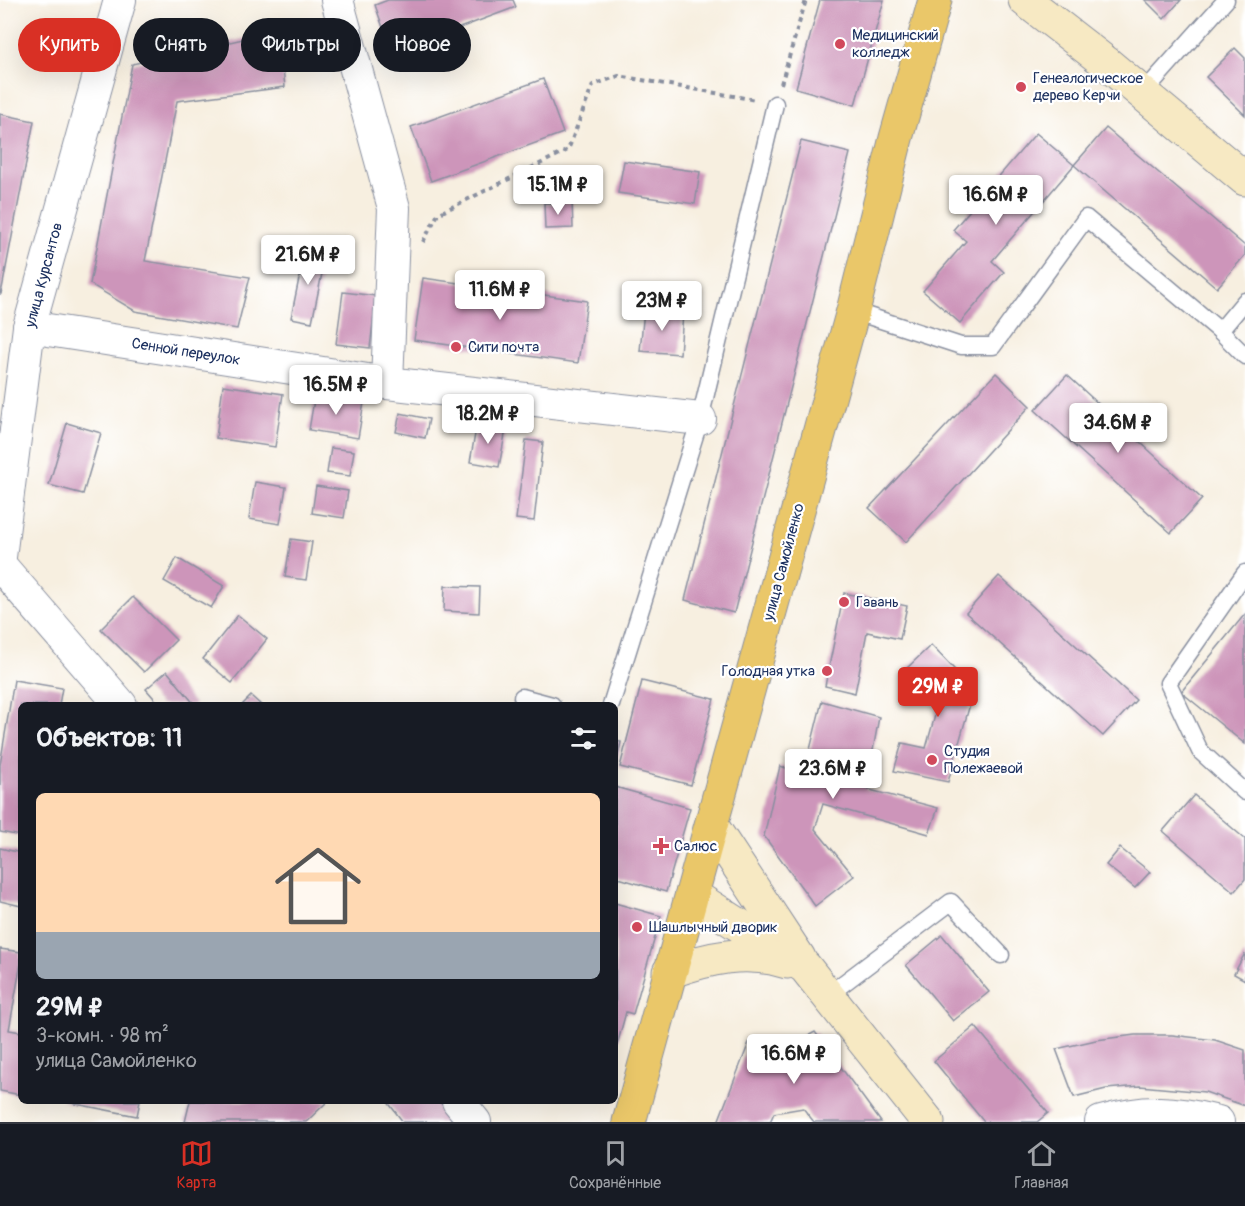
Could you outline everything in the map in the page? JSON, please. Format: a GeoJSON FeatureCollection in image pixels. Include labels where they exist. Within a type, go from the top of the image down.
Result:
{"type":"FeatureCollection","features":[{"type":"Feature","properties":{"kind":"main road","name":"улица Самойленко"},"geometry":{"type":"LineString","coordinates":[[629,1122],[853,311],[896,138],[935,0]]}},
{"type":"Feature","properties":{"kind":"main road"},"geometry":{"type":"LineString","coordinates":[[1025,0],[1143,93],[1245,179]]}},
{"type":"Feature","properties":{"kind":"main road"},"geometry":{"type":"LineString","coordinates":[[712,826],[805,967],[928,1122]]}},
{"type":"Feature","properties":{"kind":"main road"},"geometry":{"type":"LineString","coordinates":[[692,895],[805,967]]}},
{"type":"Feature","properties":{"kind":"main road"},"geometry":{"type":"LineString","coordinates":[[669,972],[702,960],[741,954],[771,957],[805,967]]}},
{"type":"Feature","properties":{"kind":"street","name":"улица Курсантов"},"geometry":{"type":"LineString","coordinates":[[0,557],[29,327],[120,0]]}},
{"type":"Feature","properties":{"kind":"street"},"geometry":{"type":"LineString","coordinates":[[337,0],[394,208],[387,383]]}},
{"type":"Feature","properties":{"kind":"street","name":"Сенной переулок"},"geometry":{"type":"LineString","coordinates":[[29,327],[387,383],[700,418]]}},
{"type":"Feature","properties":{"kind":"street"},"geometry":{"type":"LineString","coordinates":[[0,565],[118,702]]}},
{"type":"Feature","properties":{"kind":"street"},"geometry":{"type":"LineString","coordinates":[[460,1104],[475,1122]]}},
{"type":"Feature","properties":{"kind":"street"},"geometry":{"type":"LineString","coordinates":[[1101,1122],[1125,1115],[1156,1112],[1184,1113],[1218,1122]]}},
{"type":"Feature","properties":{"kind":"lane"},"geometry":{"type":"LineString","coordinates":[[1143,93],[1226,0]]}},
{"type":"Feature","properties":{"kind":"lane"},"geometry":{"type":"LineString","coordinates":[[612,702],[700,418],[775,104]]}},
{"type":"Feature","properties":{"kind":"lane"},"geometry":{"type":"LineString","coordinates":[[853,311],[961,346],[993,346],[1086,218],[1220,331],[1245,356]]}},
{"type":"Feature","properties":{"kind":"lane"},"geometry":{"type":"LineString","coordinates":[[1220,331],[1245,302]]}},
{"type":"Feature","properties":{"kind":"lane"},"geometry":{"type":"LineString","coordinates":[[1245,573],[1168,683],[1200,751],[1245,792]]}},
{"type":"Feature","properties":{"kind":"lane"},"geometry":{"type":"LineString","coordinates":[[522,697],[541,702]]}},
{"type":"Feature","properties":{"kind":"lane"},"geometry":{"type":"LineString","coordinates":[[828,995],[951,902],[1000,955]]}},
{"type":"Feature","properties":{"kind":"path"},"geometry":{"type":"LineString","coordinates":[[421,252],[423,241],[438,214],[568,150],[592,85],[619,76],[775,104],[806,0]]}},
{"type":"Feature","properties":{"kind":"building"},"geometry":{"type":"Polygon","coordinates":[[[388,0],[513,0],[516,7],[471,24],[471,18],[380,18],[375,5],[388,0]]]}},
{"type":"Feature","properties":{"kind":"building","name":"Медицинский колледж"},"geometry":{"type":"Polygon","coordinates":[[[820,0],[884,0],[855,105],[796,88],[820,0]]]}},
{"type":"Feature","properties":{"kind":"building"},"geometry":{"type":"Polygon","coordinates":[[[1145,0],[1181,0],[1164,19],[1145,0]]]}},
{"type":"Feature","properties":{"kind":"building"},"geometry":{"type":"Polygon","coordinates":[[[241,40],[241,72],[283,72],[285,87],[177,101],[145,261],[250,277],[237,329],[135,311],[90,284],[132,64],[133,72],[229,72],[229,42],[241,40]]]}},
{"type":"Feature","properties":{"kind":"building"},"geometry":{"type":"Polygon","coordinates":[[[1235,48],[1245,58],[1245,115],[1206,77],[1235,48]]]}},
{"type":"Feature","properties":{"kind":"building"},"geometry":{"type":"Polygon","coordinates":[[[543,79],[563,133],[431,181],[411,127],[543,79]]]}},
{"type":"Feature","properties":{"kind":"building"},"geometry":{"type":"Polygon","coordinates":[[[0,114],[34,121],[1,294],[0,294],[0,114]]]}},
{"type":"Feature","properties":{"kind":"building"},"geometry":{"type":"Polygon","coordinates":[[[1106,128],[1245,246],[1245,255],[1217,288],[1074,165],[1106,128]]]}},
{"type":"Feature","properties":{"kind":"building"},"geometry":{"type":"Polygon","coordinates":[[[1036,133],[1074,165],[992,261],[1004,272],[960,323],[923,291],[966,241],[953,230],[1036,133]]]}},
{"type":"Feature","properties":{"kind":"building"},"geometry":{"type":"Polygon","coordinates":[[[801,141],[850,153],[734,613],[685,600],[801,141]]]}},
{"type":"Feature","properties":{"kind":"building"},"geometry":{"type":"Polygon","coordinates":[[[624,161],[700,172],[695,204],[618,193],[624,161]]]}},
{"type":"Feature","properties":{"kind":"building"},"geometry":{"type":"Polygon","coordinates":[[[572,202],[573,228],[545,229],[544,203],[572,202]]]}},
{"type":"Feature","properties":{"kind":"building"},"geometry":{"type":"Polygon","coordinates":[[[305,249],[326,254],[312,322],[291,318],[305,249]]]}},
{"type":"Feature","properties":{"kind":"building"},"geometry":{"type":"Polygon","coordinates":[[[423,278],[587,301],[578,363],[414,340],[423,278]]]}},
{"type":"Feature","properties":{"kind":"building"},"geometry":{"type":"Polygon","coordinates":[[[343,292],[376,296],[370,348],[336,344],[343,292]]]}},
{"type":"Feature","properties":{"kind":"building"},"geometry":{"type":"Polygon","coordinates":[[[644,310],[683,313],[680,354],[640,351],[644,310]]]}},
{"type":"Feature","properties":{"kind":"building"},"geometry":{"type":"Polygon","coordinates":[[[996,373],[1030,406],[906,542],[869,508],[996,373]]]}},
{"type":"Feature","properties":{"kind":"building"},"geometry":{"type":"Polygon","coordinates":[[[1067,375],[1202,499],[1171,533],[1035,410],[1067,375]]]}},
{"type":"Feature","properties":{"kind":"building"},"geometry":{"type":"Polygon","coordinates":[[[223,385],[283,394],[275,447],[216,438],[223,385]]]}},
{"type":"Feature","properties":{"kind":"building"},"geometry":{"type":"Polygon","coordinates":[[[315,394],[364,402],[358,438],[309,430],[315,394]]]}},
{"type":"Feature","properties":{"kind":"building"},"geometry":{"type":"Polygon","coordinates":[[[400,413],[429,419],[425,438],[396,432],[400,413]]]}},
{"type":"Feature","properties":{"kind":"building"},"geometry":{"type":"Polygon","coordinates":[[[67,423],[101,433],[83,494],[49,485],[67,423]]]}},
{"type":"Feature","properties":{"kind":"building"},"geometry":{"type":"Polygon","coordinates":[[[477,423],[506,429],[499,467],[470,462],[477,423]]]}},
{"type":"Feature","properties":{"kind":"building"},"geometry":{"type":"Polygon","coordinates":[[[526,440],[543,442],[534,521],[516,519],[526,440]]]}},
{"type":"Feature","properties":{"kind":"building"},"geometry":{"type":"Polygon","coordinates":[[[331,448],[354,451],[350,476],[327,473],[331,448]]]}},
{"type":"Feature","properties":{"kind":"building"},"geometry":{"type":"Polygon","coordinates":[[[255,482],[286,487],[280,524],[249,519],[255,482]]]}},
{"type":"Feature","properties":{"kind":"building"},"geometry":{"type":"Polygon","coordinates":[[[316,486],[348,491],[344,518],[312,513],[316,486]]]}},
{"type":"Feature","properties":{"kind":"building"},"geometry":{"type":"Polygon","coordinates":[[[291,539],[312,542],[306,580],[285,577],[291,539]]]}},
{"type":"Feature","properties":{"kind":"building"},"geometry":{"type":"Polygon","coordinates":[[[177,558],[224,586],[211,608],[164,581],[177,558]]]}},
{"type":"Feature","properties":{"kind":"building"},"geometry":{"type":"Polygon","coordinates":[[[999,576],[1136,700],[1103,736],[966,613],[999,576]]]}},
{"type":"Feature","properties":{"kind":"building"},"geometry":{"type":"Polygon","coordinates":[[[445,586],[480,587],[479,613],[444,611],[445,586]]]}},
{"type":"Feature","properties":{"kind":"building"},"geometry":{"type":"Polygon","coordinates":[[[844,593],[907,606],[900,639],[867,632],[855,693],[825,686],[844,593]]]}},
{"type":"Feature","properties":{"kind":"building"},"geometry":{"type":"Polygon","coordinates":[[[133,597],[176,640],[144,672],[101,629],[133,597]]]}},
{"type":"Feature","properties":{"kind":"building"},"geometry":{"type":"Polygon","coordinates":[[[1245,614],[1245,744],[1181,692],[1245,614]]]}},
{"type":"Feature","properties":{"kind":"building"},"geometry":{"type":"Polygon","coordinates":[[[238,615],[267,639],[232,683],[203,659],[238,615]]]}},
{"type":"Feature","properties":{"kind":"building"},"geometry":{"type":"Polygon","coordinates":[[[931,645],[974,690],[948,782],[894,771],[902,743],[926,748],[939,701],[905,670],[931,645]]]}},
{"type":"Feature","properties":{"kind":"building"},"geometry":{"type":"Polygon","coordinates":[[[167,671],[193,702],[157,702],[146,689],[167,671]]]}},
{"type":"Feature","properties":{"kind":"building"},"geometry":{"type":"Polygon","coordinates":[[[14,680],[62,688],[60,702],[18,702],[18,835],[0,832],[0,765],[14,680]]]}},
{"type":"Feature","properties":{"kind":"building"},"geometry":{"type":"Polygon","coordinates":[[[642,681],[714,699],[691,785],[620,767],[642,681]]]}},
{"type":"Feature","properties":{"kind":"building"},"geometry":{"type":"Polygon","coordinates":[[[251,696],[258,702],[245,702],[251,696]]]}},
{"type":"Feature","properties":{"kind":"building"},"geometry":{"type":"Polygon","coordinates":[[[822,701],[879,717],[866,789],[938,808],[929,834],[823,804],[815,829],[854,876],[815,906],[764,836],[780,766],[804,774],[822,701]]]}},
{"type":"Feature","properties":{"kind":"building"},"geometry":{"type":"Polygon","coordinates":[[[618,788],[690,808],[666,892],[618,878],[618,788]]]}},
{"type":"Feature","properties":{"kind":"building"},"geometry":{"type":"Polygon","coordinates":[[[1194,795],[1245,839],[1245,879],[1234,892],[1163,831],[1194,795]]]}},
{"type":"Feature","properties":{"kind":"building"},"geometry":{"type":"Polygon","coordinates":[[[0,848],[18,852],[18,905],[0,901],[0,848]]]}},
{"type":"Feature","properties":{"kind":"building"},"geometry":{"type":"Polygon","coordinates":[[[1120,848],[1150,872],[1135,888],[1106,865],[1120,848]]]}},
{"type":"Feature","properties":{"kind":"building"},"geometry":{"type":"Polygon","coordinates":[[[618,904],[661,916],[633,1014],[626,1012],[618,1042],[618,904]]]}},
{"type":"Feature","properties":{"kind":"building"},"geometry":{"type":"Polygon","coordinates":[[[942,935],[989,992],[953,1021],[906,965],[942,935]]]}},
{"type":"Feature","properties":{"kind":"building"},"geometry":{"type":"Polygon","coordinates":[[[0,949],[18,952],[18,980],[9,1030],[18,1032],[18,1094],[0,1091],[0,949]]]}},
{"type":"Feature","properties":{"kind":"building"},"geometry":{"type":"Polygon","coordinates":[[[1245,953],[1245,980],[1234,974],[1245,953]]]}},
{"type":"Feature","properties":{"kind":"building"},"geometry":{"type":"Polygon","coordinates":[[[975,1026],[1048,1113],[1037,1122],[984,1122],[934,1061],[975,1026]]]}},
{"type":"Feature","properties":{"kind":"building"},"geometry":{"type":"Polygon","coordinates":[[[815,1032],[881,1122],[814,1122],[803,1108],[774,1113],[770,1122],[718,1122],[750,1040],[774,1043],[802,1039],[815,1032]]]}},
{"type":"Feature","properties":{"kind":"building"},"geometry":{"type":"Polygon","coordinates":[[[1135,1035],[1172,1035],[1215,1040],[1245,1050],[1245,1106],[1205,1092],[1140,1086],[1106,1089],[1074,1097],[1056,1049],[1096,1040],[1135,1035]]]}},
{"type":"Feature","properties":{"kind":"building"},"geometry":{"type":"Polygon","coordinates":[[[76,1104],[139,1104],[137,1116],[76,1104]]]}},
{"type":"Feature","properties":{"kind":"building"},"geometry":{"type":"Polygon","coordinates":[[[189,1104],[325,1104],[306,1122],[185,1122],[189,1104]]]}},
{"type":"Feature","properties":{"kind":"building"},"geometry":{"type":"Polygon","coordinates":[[[389,1104],[442,1104],[453,1117],[449,1122],[403,1122],[389,1104]]]}},
{"type":"Feature","properties":{"kind":"place","name":"Медицинский колледж"},"geometry":{"type":"Point","coordinates":[840,44]}},
{"type":"Feature","properties":{"kind":"place","name":"Генеалогическое дерево Керчи"},"geometry":{"type":"Point","coordinates":[1021,87]}},
{"type":"Feature","properties":{"kind":"place","name":"Сити почта"},"geometry":{"type":"Point","coordinates":[456,347]}},
{"type":"Feature","properties":{"kind":"place","name":"Гавань"},"geometry":{"type":"Point","coordinates":[844,602]}},
{"type":"Feature","properties":{"kind":"place","name":"Голодная утка"},"geometry":{"type":"Point","coordinates":[827,671]}},
{"type":"Feature","properties":{"kind":"place","name":"Студия Полежаевой"},"geometry":{"type":"Point","coordinates":[932,760]}},
{"type":"Feature","properties":{"kind":"place","name":"Салюс"},"geometry":{"type":"Point","coordinates":[661,846]}},
{"type":"Feature","properties":{"kind":"place","name":"Шашлычный дворик"},"geometry":{"type":"Point","coordinates":[637,927]}}]}
